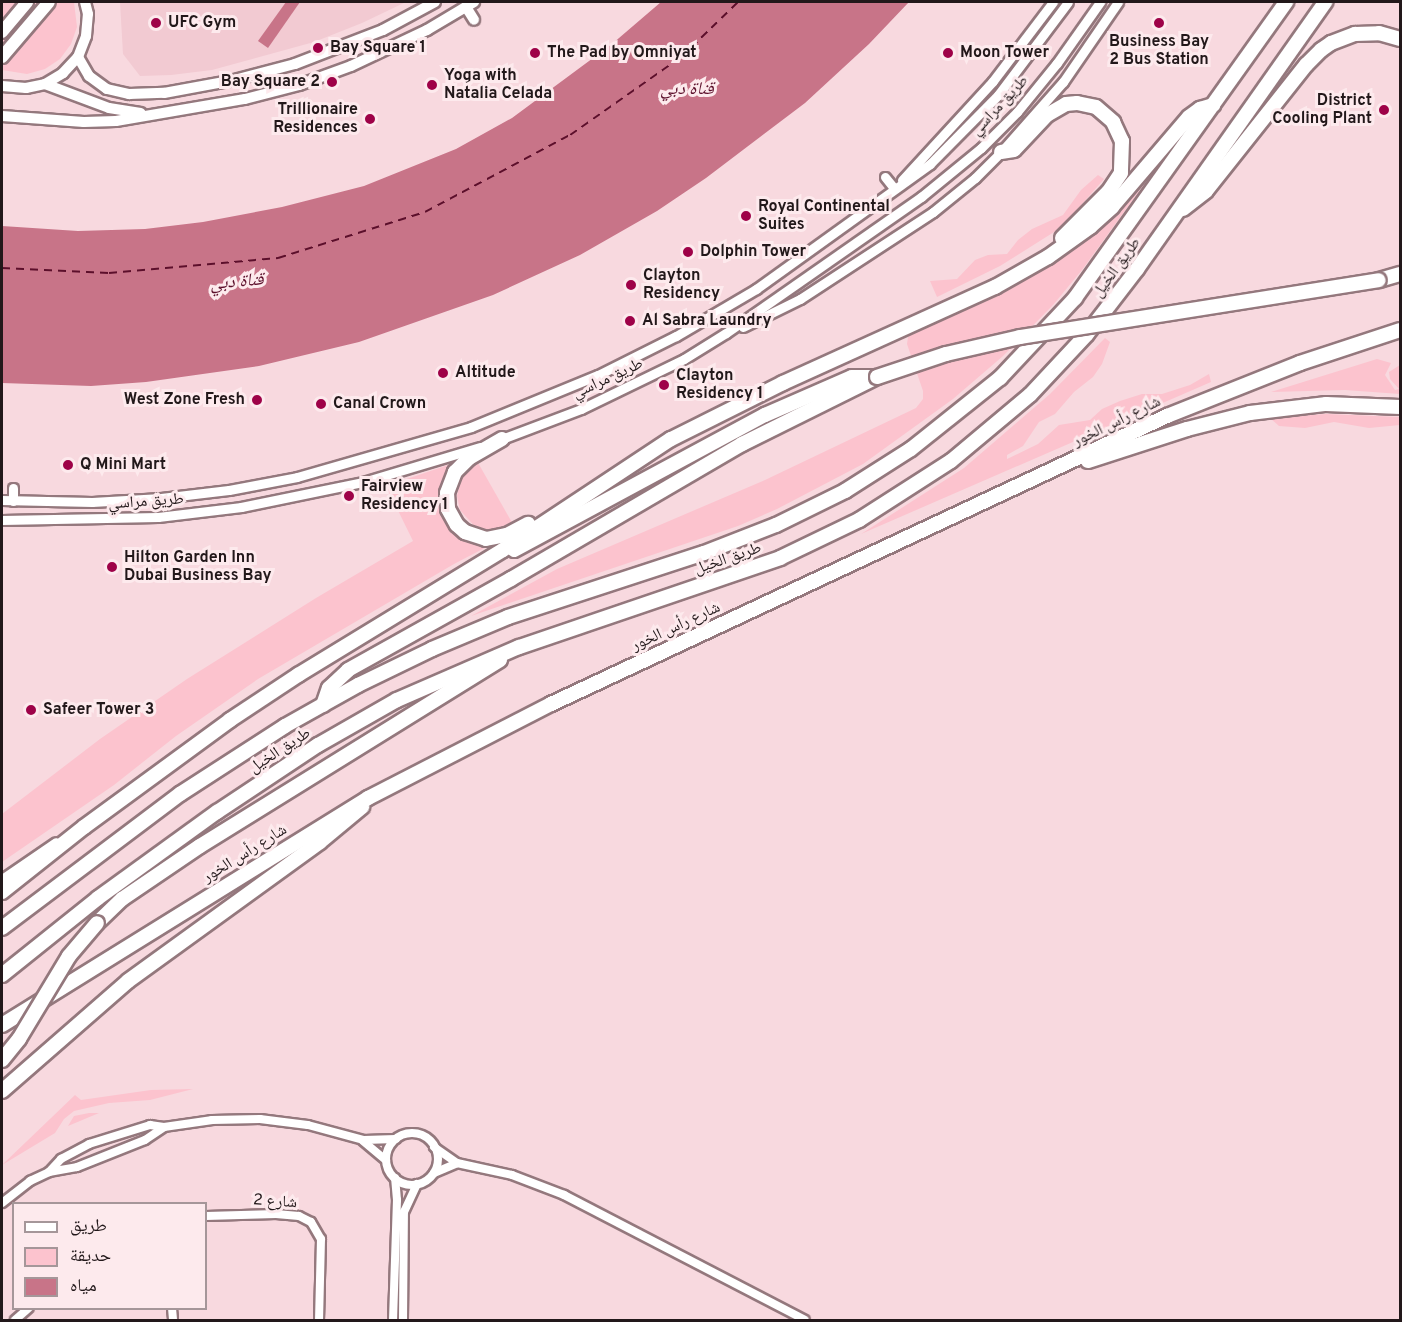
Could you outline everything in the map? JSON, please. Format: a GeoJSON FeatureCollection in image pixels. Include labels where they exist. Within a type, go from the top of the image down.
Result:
{"type":"FeatureCollection","features":[{"type":"Feature","properties":{"kind":"highway","name":"طريق الخيل"},"geometry":{"type":"LineString","coordinates":[[2,928],[180,794],[323,705],[395,666],[470,632],[704,553],[776,525],[845,490],[911,449],[972,402],[1051,326],[1097,269],[1286,2]]}},
{"type":"Feature","properties":{"kind":"highway","name":"طريق الخيل"},"geometry":{"type":"LineString","coordinates":[[2,975],[147,862],[318,746],[407,695],[519,646],[724,578],[798,550],[859,520],[929,477],[986,434],[1042,383],[1087,334],[1178,211],[1325,2]]}},
{"type":"Feature","properties":{"kind":"highway"},"geometry":{"type":"LineString","coordinates":[[1178,211],[1206,191],[1306,65],[1322,50],[1337,40],[1356,34],[1380,33],[1401,39]]}},
{"type":"Feature","properties":{"kind":"highway"},"geometry":{"type":"LineString","coordinates":[[943,310],[959,297],[1028,261],[1066,235],[1108,192],[1121,173],[1123,163],[1122,141],[1113,122],[1096,107],[1077,103],[1056,108],[1014,150],[1002,152]]}},
{"type":"Feature","properties":{"kind":"highway"},"geometry":{"type":"LineString","coordinates":[[2,892],[84,827],[264,697],[503,550],[600,484],[698,424],[1014,277],[1073,240],[1122,197],[1189,117],[1200,109],[1213,105]]}},
{"type":"Feature","properties":{"kind":"highway"},"geometry":{"type":"LineString","coordinates":[[323,705],[328,688],[340,674],[767,430],[877,377],[946,354],[1020,337],[1401,275]]}},
{"type":"Feature","properties":{"kind":"highway","name":"شارع رأس الخور"},"geometry":{"type":"LineString","coordinates":[[2,1025],[368,798],[589,686],[1060,468],[1148,424],[1300,363],[1401,330]]}},
{"type":"Feature","properties":{"kind":"highway"},"geometry":{"type":"LineString","coordinates":[[503,550],[526,545],[743,427],[808,395],[852,377],[877,377]]}},
{"type":"Feature","properties":{"kind":"highway"},"geometry":{"type":"LineString","coordinates":[[1060,468],[1206,423],[1258,412],[1326,404],[1401,407]]}},
{"type":"Feature","properties":{"kind":"highway"},"geometry":{"type":"LineString","coordinates":[[502,439],[461,465],[448,486],[447,501],[451,516],[457,525],[475,537],[496,538],[507,535],[583,489],[600,484]]}},
{"type":"Feature","properties":{"kind":"highway"},"geometry":{"type":"LineString","coordinates":[[2,1060],[28,1024],[69,956],[97,923],[122,899],[200,846],[519,646]]}},
{"type":"Feature","properties":{"kind":"highway"},"geometry":{"type":"LineString","coordinates":[[2,1091],[120,988],[345,823],[368,798]]}},
{"type":"Feature","properties":{"kind":"main road"},"geometry":{"type":"LineString","coordinates":[[2,32],[27,2]]}},
{"type":"Feature","properties":{"kind":"main road"},"geometry":{"type":"LineString","coordinates":[[2,57],[49,2]]}},
{"type":"Feature","properties":{"kind":"main road"},"geometry":{"type":"LineString","coordinates":[[2,86],[26,88],[45,84],[63,73],[78,57],[86,36],[88,14],[85,2]]}},
{"type":"Feature","properties":{"kind":"main road"},"geometry":{"type":"LineString","coordinates":[[78,57],[89,75],[107,89],[129,94],[164,93],[234,80],[295,64],[383,30],[435,2]]}},
{"type":"Feature","properties":{"kind":"main road"},"geometry":{"type":"LineString","coordinates":[[2,116],[100,122],[245,99],[325,76],[402,43],[470,4],[474,20]]}},
{"type":"Feature","properties":{"kind":"main road"},"geometry":{"type":"LineString","coordinates":[[45,84],[109,108],[135,113],[162,113]]}},
{"type":"Feature","properties":{"kind":"street"},"geometry":{"type":"LineString","coordinates":[[88,14],[93,2]]}},
{"type":"Feature","properties":{"kind":"street"},"geometry":{"type":"LineString","coordinates":[[885,177],[894,188],[980,89],[1018,50],[1053,2]]}},
{"type":"Feature","properties":{"kind":"street","name":"طريق مراسي"},"geometry":{"type":"LineString","coordinates":[[2,500],[92,502],[161,498],[268,483],[364,460],[471,427],[602,373],[685,331],[756,289],[836,234],[894,188],[919,172],[951,146],[998,96],[1041,42],[1068,2]]}},
{"type":"Feature","properties":{"kind":"street","name":"طريق مراسي"},"geometry":{"type":"LineString","coordinates":[[2,520],[158,517],[241,507],[363,482],[502,439],[644,380],[726,333],[915,202],[968,160],[1038,88],[1100,2]]}},
{"type":"Feature","properties":{"kind":"street"},"geometry":{"type":"LineString","coordinates":[[726,333],[767,317],[800,299],[918,222],[962,189],[1002,152],[1063,81],[1118,2]]}},
{"type":"Feature","properties":{"kind":"street"},"geometry":{"type":"LineString","coordinates":[[265,471],[268,483]]}},
{"type":"Feature","properties":{"kind":"street"},"geometry":{"type":"LineString","coordinates":[[13,501],[14,488]]}},
{"type":"Feature","properties":{"kind":"street"},"geometry":{"type":"LineString","coordinates":[[2,525],[22,520]]}},
{"type":"Feature","properties":{"kind":"street"},"geometry":{"type":"LineString","coordinates":[[2,879],[41,852],[84,827]]}},
{"type":"Feature","properties":{"kind":"street"},"geometry":{"type":"LineString","coordinates":[[49,1172],[66,1155],[116,1134],[145,1125],[164,1127],[212,1120],[260,1119],[308,1125],[356,1138],[380,1141],[396,1139]]}},
{"type":"Feature","properties":{"kind":"street"},"geometry":{"type":"LineString","coordinates":[[2,1203],[30,1181],[49,1172],[77,1167],[150,1138],[164,1127]]}},
{"type":"Feature","properties":{"kind":"street"},"geometry":{"type":"LineString","coordinates":[[116,1134],[122,1148]]}},
{"type":"Feature","properties":{"kind":"street"},"geometry":{"type":"LineString","coordinates":[[386,1160],[389,1146],[396,1139],[406,1134],[417,1134],[427,1138],[434,1147],[457,1163],[512,1175],[564,1195],[805,1320]]}},
{"type":"Feature","properties":{"kind":"street"},"geometry":{"type":"LineString","coordinates":[[356,1138],[369,1145],[386,1160],[394,1178],[397,1200],[393,1320]]}},
{"type":"Feature","properties":{"kind":"street"},"geometry":{"type":"LineString","coordinates":[[433,1174],[437,1158],[434,1147]]}},
{"type":"Feature","properties":{"kind":"street"},"geometry":{"type":"LineString","coordinates":[[404,1320],[404,1212],[417,1184],[457,1163]]}},
{"type":"Feature","properties":{"kind":"street"},"geometry":{"type":"LineString","coordinates":[[394,1178],[403,1183],[417,1184]]}},
{"type":"Feature","properties":{"kind":"street","name":"شارع 2"},"geometry":{"type":"LineString","coordinates":[[207,1216],[276,1214],[299,1216],[311,1222],[321,1239],[319,1320]]}},
{"type":"Feature","properties":{"kind":"street"},"geometry":{"type":"LineString","coordinates":[[15,1320],[27,1310]]}},
{"type":"Feature","properties":{"kind":"shaded area"},"geometry":{"type":"Polygon","coordinates":[[[120,2],[406,2],[314,42],[212,70],[140,76],[123,54],[120,2]]]}},
{"type":"Feature","properties":{"kind":"green space"},"geometry":{"type":"Polygon","coordinates":[[[2,2],[74,2],[77,27],[71,44],[60,59],[45,69],[27,74],[2,70],[2,2]]]}},
{"type":"Feature","properties":{"kind":"green space"},"geometry":{"type":"Polygon","coordinates":[[[1098,175],[1104,179],[1062,227],[1000,266],[937,297],[930,281],[957,279],[975,260],[988,255],[1007,254],[1018,240],[1032,229],[1063,215],[1081,190],[1098,175]]]}},
{"type":"Feature","properties":{"kind":"green space"},"geometry":{"type":"Polygon","coordinates":[[[1145,183],[1082,270],[1053,305],[1003,356],[953,399],[863,464],[777,509],[738,526],[471,616],[557,569],[765,480],[916,408],[923,399],[923,391],[907,344],[908,337],[913,331],[1008,289],[1049,265],[1084,239],[1145,183]]]}},
{"type":"Feature","properties":{"kind":"green space"},"geometry":{"type":"Polygon","coordinates":[[[1105,338],[1110,342],[1102,364],[1093,377],[1074,392],[1055,414],[1039,422],[1023,446],[1007,455],[1007,459],[1038,444],[1059,425],[1090,420],[1102,409],[1120,401],[1142,394],[1162,394],[1190,385],[1209,374],[1211,382],[861,534],[964,468],[1050,394],[1105,338]]]}},
{"type":"Feature","properties":{"kind":"green space"},"geometry":{"type":"Polygon","coordinates":[[[1377,359],[1391,363],[1385,375],[1395,390],[1399,389],[1390,379],[1389,372],[1400,365],[1400,394],[1345,390],[1271,392],[1377,359]]]}},
{"type":"Feature","properties":{"kind":"green space"},"geometry":{"type":"Polygon","coordinates":[[[1326,414],[1400,417],[1400,425],[1369,428],[1334,422],[1305,428],[1279,426],[1270,418],[1326,414]]]}},
{"type":"Feature","properties":{"kind":"green space"},"geometry":{"type":"Polygon","coordinates":[[[477,461],[514,526],[490,533],[477,529],[460,510],[457,496],[460,482],[465,472],[477,461]]]}},
{"type":"Feature","properties":{"kind":"green space"},"geometry":{"type":"Polygon","coordinates":[[[457,462],[446,517],[496,542],[454,564],[258,679],[176,736],[114,785],[2,862],[2,814],[100,739],[187,679],[316,598],[413,541],[386,486],[457,462]]]}},
{"type":"Feature","properties":{"kind":"green space"},"geometry":{"type":"Polygon","coordinates":[[[193,1089],[150,1100],[109,1103],[74,1111],[64,1119],[55,1133],[2,1165],[75,1095],[81,1100],[151,1090],[193,1089]]]}},
{"type":"Feature","properties":{"kind":"green space"},"geometry":{"type":"Polygon","coordinates":[[[99,1113],[68,1126],[74,1116],[99,1113]]]}},
{"type":"Feature","properties":{"kind":"water"},"geometry":{"type":"Polygon","coordinates":[[[286,2],[300,2],[268,48],[258,41],[286,2]]]}},
{"type":"Feature","properties":{"kind":"water","name":"قناة دبي"},"geometry":{"type":"Polygon","coordinates":[[[661,2],[909,2],[869,44],[805,103],[706,178],[657,211],[580,255],[493,295],[359,342],[259,366],[146,382],[91,386],[2,383],[2,226],[78,231],[145,229],[203,222],[282,207],[364,186],[456,149],[512,118],[612,44],[661,2]]]}},
{"type":"Feature","properties":{"kind":"ferry route"},"geometry":{"type":"LineString","coordinates":[[2,268],[109,273],[278,258],[425,212],[570,135],[681,57],[738,2]]}},
{"type":"Feature","properties":{"kind":"place","name":"UFC Gym"},"geometry":{"type":"Point","coordinates":[156,23]}},
{"type":"Feature","properties":{"kind":"place","name":"Business Bay 2 Bus Station"},"geometry":{"type":"Point","coordinates":[1159,23]}},
{"type":"Feature","properties":{"kind":"place","name":"Bay Square 1"},"geometry":{"type":"Point","coordinates":[318,48]}},
{"type":"Feature","properties":{"kind":"place","name":"The Pad by Omniyat"},"geometry":{"type":"Point","coordinates":[535,53]}},
{"type":"Feature","properties":{"kind":"place","name":"Moon Tower"},"geometry":{"type":"Point","coordinates":[948,53]}},
{"type":"Feature","properties":{"kind":"place","name":"Bay Square 2"},"geometry":{"type":"Point","coordinates":[332,82]}},
{"type":"Feature","properties":{"kind":"place","name":"Yoga with Natalia Celada"},"geometry":{"type":"Point","coordinates":[432,85]}},
{"type":"Feature","properties":{"kind":"place","name":"District Cooling Plant"},"geometry":{"type":"Point","coordinates":[1384,110]}},
{"type":"Feature","properties":{"kind":"place","name":"Trillionaire Residences"},"geometry":{"type":"Point","coordinates":[370,119]}},
{"type":"Feature","properties":{"kind":"place","name":"Royal Continental Suites"},"geometry":{"type":"Point","coordinates":[746,216]}},
{"type":"Feature","properties":{"kind":"place","name":"Dolphin Tower"},"geometry":{"type":"Point","coordinates":[688,252]}},
{"type":"Feature","properties":{"kind":"place","name":"Clayton Residency"},"geometry":{"type":"Point","coordinates":[631,285]}},
{"type":"Feature","properties":{"kind":"place","name":"Al Sabra Laundry"},"geometry":{"type":"Point","coordinates":[630,321]}},
{"type":"Feature","properties":{"kind":"place","name":"Altitude"},"geometry":{"type":"Point","coordinates":[443,373]}},
{"type":"Feature","properties":{"kind":"place","name":"Clayton Residency 1"},"geometry":{"type":"Point","coordinates":[664,385]}},
{"type":"Feature","properties":{"kind":"place","name":"West Zone Fresh"},"geometry":{"type":"Point","coordinates":[257,400]}},
{"type":"Feature","properties":{"kind":"place","name":"Canal Crown"},"geometry":{"type":"Point","coordinates":[321,404]}},
{"type":"Feature","properties":{"kind":"place","name":"Q Mini Mart"},"geometry":{"type":"Point","coordinates":[68,465]}},
{"type":"Feature","properties":{"kind":"place","name":"Fairview Residency 1"},"geometry":{"type":"Point","coordinates":[349,496]}},
{"type":"Feature","properties":{"kind":"place","name":"Hilton Garden Inn Dubai Business Bay"},"geometry":{"type":"Point","coordinates":[112,567]}},
{"type":"Feature","properties":{"kind":"place","name":"Safeer Tower 3"},"geometry":{"type":"Point","coordinates":[31,710]}}]}
